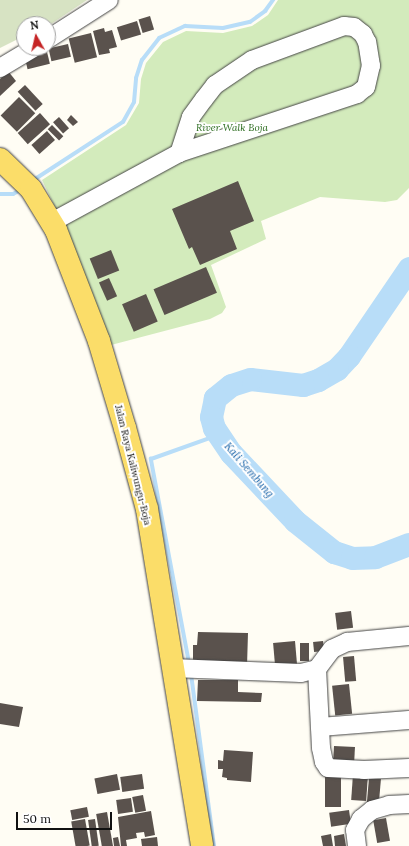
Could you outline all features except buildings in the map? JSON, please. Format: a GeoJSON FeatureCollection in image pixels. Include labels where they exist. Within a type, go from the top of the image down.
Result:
{"type":"FeatureCollection","features":[{"type":"Feature","properties":{"kind":"main road","name":"Jalan Raya Kaliwungu-Boja"},"geometry":{"type":"LineString","coordinates":[[0,159],[27,184],[52,222],[99,341],[127,436],[147,509],[186,669],[202,846]]}},
{"type":"Feature","properties":{"kind":"street"},"geometry":{"type":"LineString","coordinates":[[56,34],[109,0]]}},
{"type":"Feature","properties":{"kind":"street"},"geometry":{"type":"LineString","coordinates":[[52,222],[180,153],[357,94],[366,87],[371,66],[368,42],[363,34],[354,26],[344,26],[252,60],[215,85],[204,99],[191,117],[180,153]]}},
{"type":"Feature","properties":{"kind":"street"},"geometry":{"type":"LineString","coordinates":[[0,68],[20,56]]}},
{"type":"Feature","properties":{"kind":"street"},"geometry":{"type":"LineString","coordinates":[[409,636],[347,642],[332,649],[317,669],[320,727],[324,762],[328,768],[364,770],[409,768]]}},
{"type":"Feature","properties":{"kind":"street"},"geometry":{"type":"LineString","coordinates":[[186,669],[282,674],[300,673],[317,669]]}},
{"type":"Feature","properties":{"kind":"street"},"geometry":{"type":"LineString","coordinates":[[320,727],[409,720]]}},
{"type":"Feature","properties":{"kind":"street"},"geometry":{"type":"LineString","coordinates":[[357,846],[355,830],[361,819],[378,808],[409,804]]}},
{"type":"Feature","properties":{"kind":"green space"},"geometry":{"type":"Polygon","coordinates":[[[0,0],[87,0],[56,21],[56,16],[16,16],[16,40],[0,48],[0,0]]]}},
{"type":"Feature","properties":{"kind":"green space","name":"River Walk Boja"},"geometry":{"type":"Polygon","coordinates":[[[278,0],[409,0],[409,188],[397,200],[385,202],[320,197],[261,221],[266,239],[211,265],[226,307],[222,313],[210,319],[111,345],[56,209],[42,180],[126,125],[139,103],[141,79],[146,63],[163,42],[186,31],[223,33],[252,26],[268,15],[278,0]]]}},
{"type":"Feature","properties":{"kind":"waterway"},"geometry":{"type":"LineString","coordinates":[[32,181],[123,122],[134,102],[136,78],[142,60],[159,38],[185,26],[223,28],[250,22],[265,11],[273,0]]}},
{"type":"Feature","properties":{"kind":"waterway"},"geometry":{"type":"LineString","coordinates":[[0,194],[13,194],[22,189]]}},
{"type":"Feature","properties":{"kind":"waterway","name":"Kali Sembung"},"geometry":{"type":"LineString","coordinates":[[409,268],[349,356],[337,369],[318,380],[303,385],[250,379],[231,385],[215,398],[211,417],[214,428],[231,453],[295,521],[334,552],[352,558],[375,557],[409,544]]}},
{"type":"Feature","properties":{"kind":"waterway"},"geometry":{"type":"LineString","coordinates":[[189,663],[151,459],[218,435]]}},
{"type":"Feature","properties":{"kind":"waterway"},"geometry":{"type":"LineString","coordinates":[[191,674],[214,846]]}}]}
